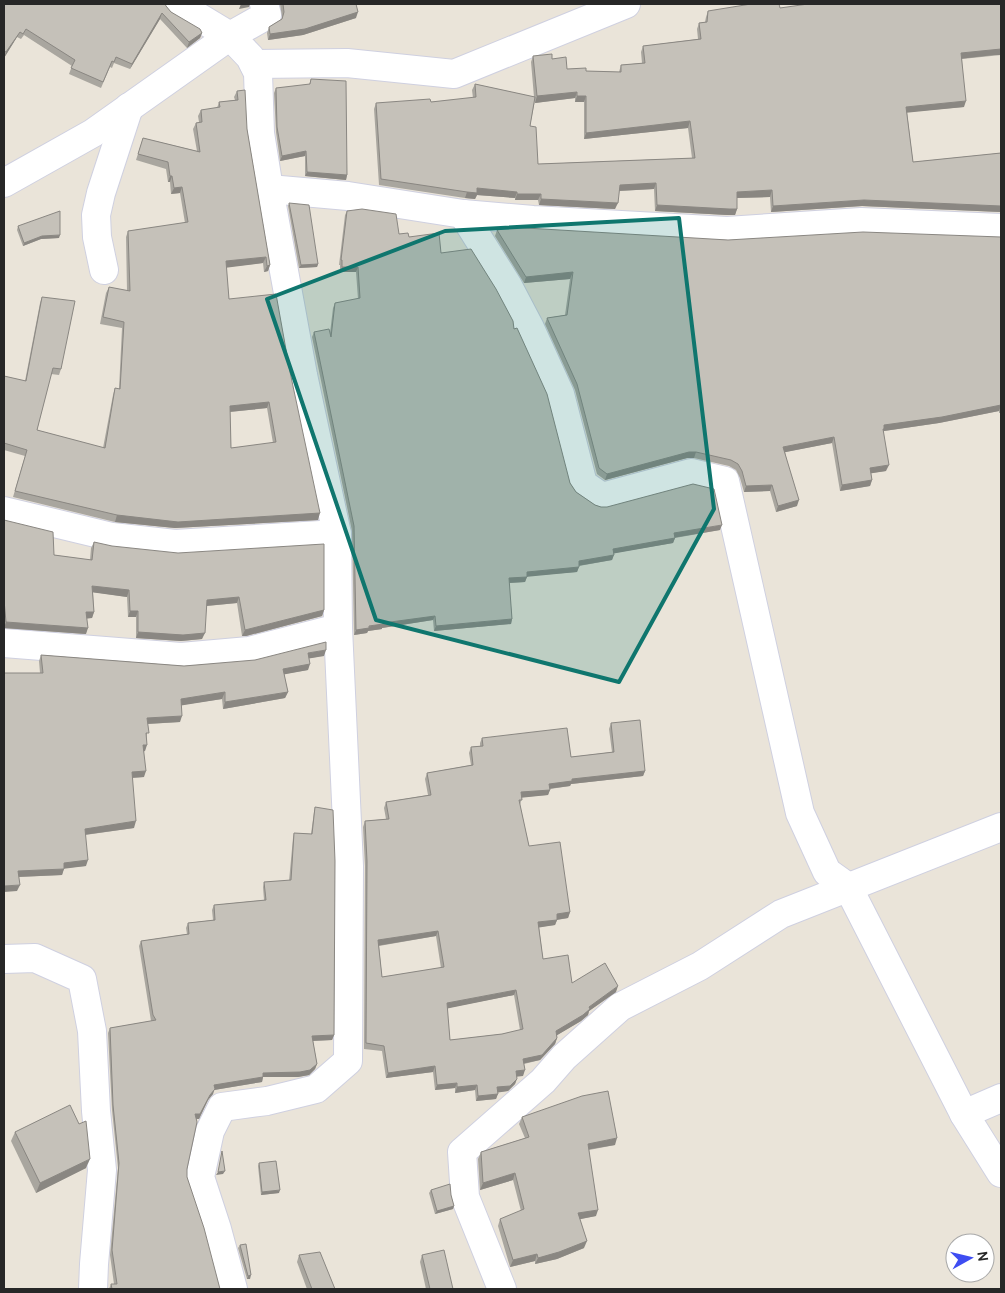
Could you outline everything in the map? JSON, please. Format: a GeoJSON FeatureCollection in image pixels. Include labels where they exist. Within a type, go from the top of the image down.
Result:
{"type":"FeatureCollection","features":[{"type":"Feature","properties":{"kind":"street"},"geometry":{"type":"LineString","coordinates":[[177,4],[230,36],[250,57],[258,73],[260,133],[269,189],[303,375],[337,534],[338,628],[349,866],[348,1061],[316,1089],[267,1101],[222,1107],[210,1131],[200,1177],[217,1229],[233,1289]]}},
{"type":"Feature","properties":{"kind":"street"},"geometry":{"type":"LineString","coordinates":[[4,183],[93,133],[230,36],[266,15],[264,4]]}},
{"type":"Feature","properties":{"kind":"street"},"geometry":{"type":"LineString","coordinates":[[254,64],[347,63],[454,74],[626,4]]}},
{"type":"Feature","properties":{"kind":"street"},"geometry":{"type":"LineString","coordinates":[[104,270],[97,237],[96,215],[101,193],[129,108]]}},
{"type":"Feature","properties":{"kind":"street"},"geometry":{"type":"LineString","coordinates":[[269,189],[348,196],[463,214],[727,231],[861,222],[1001,228]]}},
{"type":"Feature","properties":{"kind":"street"},"geometry":{"type":"LineString","coordinates":[[463,214],[530,328],[560,394],[583,484],[602,497],[691,473],[725,481],[800,813],[827,872],[848,887],[964,1114],[1001,1173]]}},
{"type":"Feature","properties":{"kind":"street"},"geometry":{"type":"LineString","coordinates":[[4,511],[112,537],[175,544],[337,534]]}},
{"type":"Feature","properties":{"kind":"street"},"geometry":{"type":"LineString","coordinates":[[4,643],[181,657],[249,651],[338,628]]}},
{"type":"Feature","properties":{"kind":"street"},"geometry":{"type":"LineString","coordinates":[[502,1289],[465,1197],[462,1152],[543,1081],[564,1057],[620,1007],[700,966],[781,914],[1001,827]]}},
{"type":"Feature","properties":{"kind":"street"},"geometry":{"type":"LineString","coordinates":[[4,959],[35,958],[82,980],[92,1031],[96,1111],[102,1170],[93,1289]]}},
{"type":"Feature","properties":{"kind":"street"},"geometry":{"type":"LineString","coordinates":[[964,1114],[1001,1098]]}},
{"type":"Feature","properties":{"kind":"highlighted area"},"geometry":{"type":"Polygon","coordinates":[[[679,218],[714,509],[619,682],[376,620],[267,299],[445,231],[679,218]]]}},
{"type":"Feature","properties":{"kind":"building"},"geometry":{"type":"Polygon","coordinates":[[[4,4],[165,4],[171,12],[200,29],[202,33],[189,42],[162,13],[132,64],[116,57],[114,62],[112,61],[103,82],[71,68],[75,60],[26,29],[23,34],[20,32],[6,52],[4,51],[4,4]]]}},
{"type":"Feature","properties":{"kind":"building"},"geometry":{"type":"Polygon","coordinates":[[[283,4],[356,4],[358,12],[305,29],[270,34],[269,27],[282,19],[284,12],[283,4]]]}},
{"type":"Feature","properties":{"kind":"building"},"geometry":{"type":"Polygon","coordinates":[[[751,4],[779,4],[780,8],[808,4],[1001,4],[1001,49],[961,53],[966,101],[906,107],[913,162],[1001,153],[1001,206],[864,200],[773,206],[772,190],[737,192],[737,209],[729,209],[657,205],[656,183],[620,185],[618,203],[541,199],[541,194],[517,194],[517,192],[477,188],[477,193],[467,192],[381,179],[376,103],[430,99],[431,102],[476,97],[475,84],[535,97],[530,126],[536,127],[538,164],[695,158],[690,121],[586,133],[586,96],[577,96],[577,92],[537,96],[533,56],[552,54],[552,59],[566,57],[567,69],[586,68],[586,71],[621,72],[621,65],[645,63],[643,46],[701,39],[699,23],[707,22],[708,11],[751,4]]]}},
{"type":"Feature","properties":{"kind":"building"},"geometry":{"type":"Polygon","coordinates":[[[311,79],[346,81],[347,175],[307,172],[306,151],[282,156],[277,127],[276,88],[310,84],[311,79]]]}},
{"type":"Feature","properties":{"kind":"building"},"geometry":{"type":"Polygon","coordinates":[[[245,90],[247,129],[270,265],[267,266],[266,257],[226,261],[229,299],[276,294],[290,372],[320,513],[178,522],[117,515],[15,491],[27,450],[4,443],[4,376],[26,381],[42,297],[75,301],[61,369],[53,368],[37,430],[105,448],[115,388],[120,389],[124,322],[103,317],[109,287],[130,291],[128,231],[188,222],[182,187],[174,188],[168,162],[138,154],[143,138],[200,152],[196,123],[202,122],[201,110],[220,107],[219,102],[238,100],[237,91],[245,90]],[[269,402],[230,406],[231,448],[276,442],[269,402]]]}},
{"type":"Feature","properties":{"kind":"building"},"geometry":{"type":"Polygon","coordinates":[[[289,203],[309,205],[318,264],[301,265],[289,203]]]}},
{"type":"Feature","properties":{"kind":"building"},"geometry":{"type":"Polygon","coordinates":[[[362,209],[396,214],[399,234],[408,233],[409,237],[439,233],[441,253],[471,249],[496,289],[513,321],[514,329],[517,328],[547,394],[570,483],[576,492],[595,505],[607,507],[693,484],[714,489],[722,525],[674,533],[675,538],[613,549],[614,555],[579,561],[579,567],[527,572],[527,577],[509,578],[512,619],[436,626],[435,616],[383,623],[356,630],[354,526],[314,332],[329,329],[331,337],[335,303],[360,298],[358,267],[342,267],[341,260],[347,211],[362,209]]]}},
{"type":"Feature","properties":{"kind":"building"},"geometry":{"type":"Polygon","coordinates":[[[60,211],[60,235],[42,236],[24,243],[18,226],[60,211]]]}},
{"type":"Feature","properties":{"kind":"building"},"geometry":{"type":"Polygon","coordinates":[[[509,227],[728,240],[863,232],[1001,237],[1001,405],[942,417],[884,425],[889,465],[870,468],[872,480],[842,485],[834,437],[783,447],[799,500],[778,506],[772,485],[746,486],[738,464],[731,460],[696,452],[689,452],[607,474],[599,468],[577,384],[547,318],[567,315],[573,272],[526,277],[497,230],[509,227]]]}},
{"type":"Feature","properties":{"kind":"building"},"geometry":{"type":"Polygon","coordinates":[[[4,520],[53,532],[54,555],[92,560],[94,542],[112,546],[178,553],[324,544],[324,610],[245,630],[239,597],[207,600],[205,633],[183,635],[138,632],[138,611],[130,611],[129,590],[92,586],[94,612],[86,612],[88,628],[6,622],[4,600],[4,520]]]}},
{"type":"Feature","properties":{"kind":"building"},"geometry":{"type":"Polygon","coordinates":[[[326,642],[326,650],[308,653],[310,664],[283,669],[288,692],[225,702],[225,692],[181,699],[182,716],[147,718],[149,733],[146,733],[147,745],[143,745],[146,771],[132,772],[136,821],[85,829],[88,860],[64,863],[64,869],[18,871],[20,885],[4,886],[4,673],[43,673],[41,655],[184,666],[255,660],[326,642]]]}},
{"type":"Feature","properties":{"kind":"building"},"geometry":{"type":"Polygon","coordinates":[[[640,720],[645,771],[572,779],[572,781],[549,784],[550,790],[521,792],[522,800],[519,800],[529,846],[560,842],[570,912],[557,914],[557,920],[538,922],[543,959],[568,955],[572,983],[605,963],[618,986],[589,1007],[590,1009],[583,1015],[556,1031],[557,1038],[542,1055],[523,1059],[525,1070],[516,1071],[517,1079],[510,1086],[497,1087],[498,1094],[478,1096],[477,1085],[457,1087],[457,1083],[437,1085],[435,1066],[388,1073],[384,1046],[366,1043],[367,861],[365,821],[389,819],[386,802],[431,795],[427,773],[473,765],[471,747],[483,746],[482,738],[567,728],[571,757],[614,752],[611,723],[640,720]],[[438,931],[378,940],[382,977],[444,967],[438,931]],[[516,990],[447,1003],[450,1040],[502,1034],[523,1029],[516,990]]]}},
{"type":"Feature","properties":{"kind":"building"},"geometry":{"type":"Polygon","coordinates":[[[315,807],[333,810],[335,861],[334,1035],[312,1036],[317,1064],[310,1070],[263,1073],[263,1077],[214,1085],[215,1089],[200,1114],[195,1114],[197,1122],[187,1177],[204,1228],[220,1289],[112,1289],[111,1284],[117,1284],[112,1250],[119,1163],[113,1105],[110,1028],[156,1020],[153,1015],[141,941],[189,934],[188,923],[215,920],[214,905],[266,900],[264,882],[291,880],[294,833],[312,834],[315,807]]]}},
{"type":"Feature","properties":{"kind":"building"},"geometry":{"type":"Polygon","coordinates":[[[608,1091],[617,1138],[588,1144],[598,1210],[578,1213],[587,1241],[538,1258],[537,1254],[513,1260],[500,1219],[524,1209],[515,1173],[483,1183],[481,1152],[529,1137],[522,1117],[582,1096],[608,1091]]]}},
{"type":"Feature","properties":{"kind":"building"},"geometry":{"type":"Polygon","coordinates":[[[70,1105],[79,1124],[86,1121],[90,1159],[40,1183],[15,1132],[70,1105]]]}},
{"type":"Feature","properties":{"kind":"building"},"geometry":{"type":"Polygon","coordinates":[[[222,1151],[225,1171],[218,1172],[222,1151]]]}},
{"type":"Feature","properties":{"kind":"building"},"geometry":{"type":"Polygon","coordinates":[[[276,1161],[280,1190],[262,1192],[259,1163],[276,1161]]]}},
{"type":"Feature","properties":{"kind":"building"},"geometry":{"type":"Polygon","coordinates":[[[450,1184],[454,1206],[437,1211],[431,1190],[450,1184]]]}},
{"type":"Feature","properties":{"kind":"building"},"geometry":{"type":"Polygon","coordinates":[[[246,1244],[251,1275],[248,1276],[240,1245],[246,1244]]]}},
{"type":"Feature","properties":{"kind":"building"},"geometry":{"type":"Polygon","coordinates":[[[444,1250],[453,1289],[430,1289],[422,1255],[444,1250]]]}},
{"type":"Feature","properties":{"kind":"building"},"geometry":{"type":"Polygon","coordinates":[[[320,1252],[335,1289],[312,1289],[299,1255],[320,1252]]]}}]}
